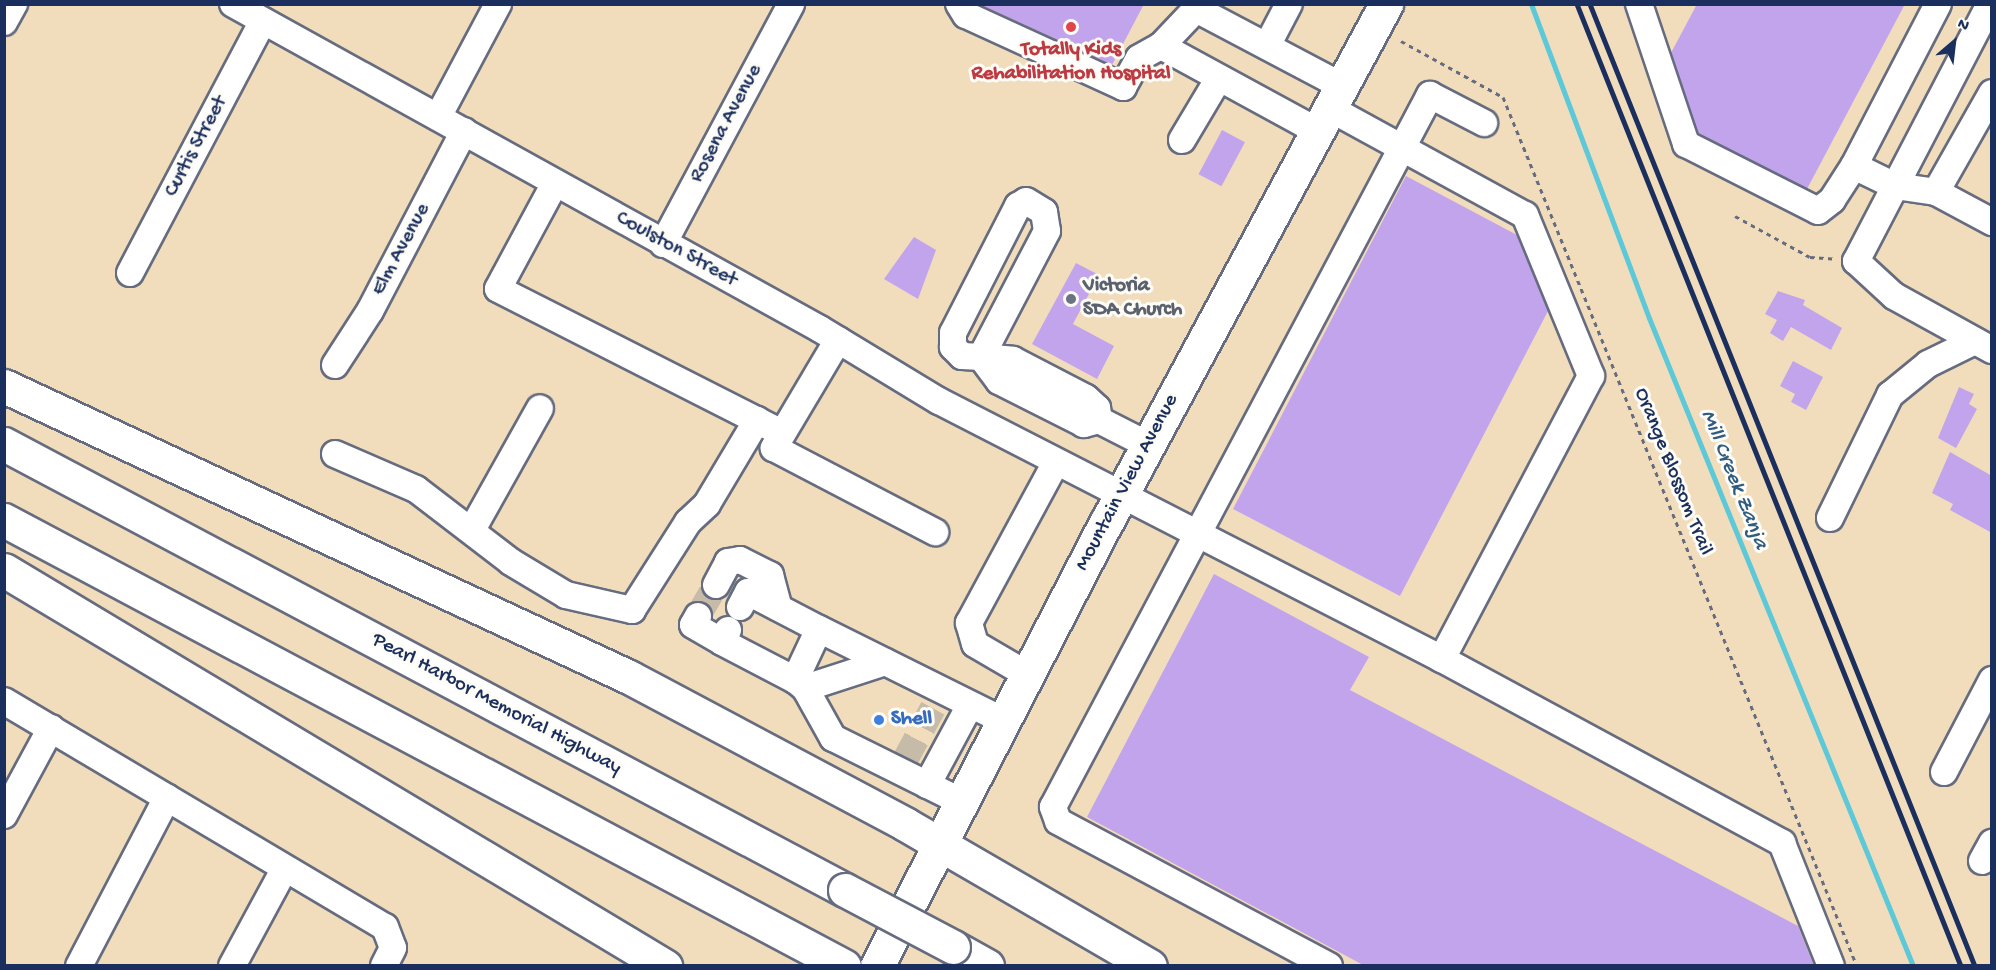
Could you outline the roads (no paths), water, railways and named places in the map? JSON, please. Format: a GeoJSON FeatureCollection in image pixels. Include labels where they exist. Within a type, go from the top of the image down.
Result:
{"type":"FeatureCollection","features":[{"type":"Feature","properties":{"kind":"main road","name":"Mountain View Avenue"},"geometry":{"type":"LineString","coordinates":[[877,966],[1119,498],[1386,4]]}},
{"type":"Feature","properties":{"kind":"main road"},"geometry":{"type":"LineString","coordinates":[[4,386],[629,677],[941,844],[1150,966]]}},
{"type":"Feature","properties":{"kind":"main road","name":"Pearl Harbor Memorial Highway"},"geometry":{"type":"LineString","coordinates":[[4,444],[987,966]]}},
{"type":"Feature","properties":{"kind":"main road"},"geometry":{"type":"LineString","coordinates":[[4,520],[844,966]]}},
{"type":"Feature","properties":{"kind":"main road"},"geometry":{"type":"LineString","coordinates":[[4,570],[665,966]]}},
{"type":"Feature","properties":{"kind":"street"},"geometry":{"type":"LineString","coordinates":[[4,22],[14,4]]}},
{"type":"Feature","properties":{"kind":"street","name":"Coulston Street"},"geometry":{"type":"LineString","coordinates":[[232,4],[838,340],[1055,464],[1442,659],[1782,843],[1831,966]]}},
{"type":"Feature","properties":{"kind":"street"},"geometry":{"type":"LineString","coordinates":[[438,117],[498,4]]}},
{"type":"Feature","properties":{"kind":"street","name":"Rosena Avenue"},"geometry":{"type":"LineString","coordinates":[[663,244],[790,4]]}},
{"type":"Feature","properties":{"kind":"street"},"geometry":{"type":"LineString","coordinates":[[959,4],[966,15],[1123,87],[1139,58],[1161,46],[1196,9],[1217,11],[1267,46],[1331,109]]}},
{"type":"Feature","properties":{"kind":"street"},"geometry":{"type":"LineString","coordinates":[[1267,46],[1289,4]]}},
{"type":"Feature","properties":{"kind":"street"},"geometry":{"type":"LineString","coordinates":[[1639,4],[1686,144],[1818,211],[1832,200],[1854,166],[1938,4]]}},
{"type":"Feature","properties":{"kind":"street"},"geometry":{"type":"LineString","coordinates":[[1983,345],[1894,296],[1856,261],[1990,4]]}},
{"type":"Feature","properties":{"kind":"street","name":"Curtis Street"},"geometry":{"type":"LineString","coordinates":[[130,273],[263,21]]}},
{"type":"Feature","properties":{"kind":"street"},"geometry":{"type":"LineString","coordinates":[[1161,46],[1219,78],[1331,109],[1525,215],[1591,376],[1442,659]]}},
{"type":"Feature","properties":{"kind":"street"},"geometry":{"type":"LineString","coordinates":[[1182,140],[1219,78]]}},
{"type":"Feature","properties":{"kind":"street"},"geometry":{"type":"LineString","coordinates":[[1936,192],[1992,93]]}},
{"type":"Feature","properties":{"kind":"street"},"geometry":{"type":"LineString","coordinates":[[1329,966],[1058,821],[1053,807],[1431,94],[1484,123]]}},
{"type":"Feature","properties":{"kind":"street","name":"Elm Avenue"},"geometry":{"type":"LineString","coordinates":[[335,365],[370,311],[464,131]]}},
{"type":"Feature","properties":{"kind":"street"},"geometry":{"type":"LineString","coordinates":[[1854,166],[1895,186],[1936,192],[1992,222]]}},
{"type":"Feature","properties":{"kind":"street"},"geometry":{"type":"LineString","coordinates":[[555,183],[530,223],[498,290],[782,433]]}},
{"type":"Feature","properties":{"kind":"street"},"geometry":{"type":"LineString","coordinates":[[981,357],[1047,231],[1044,212],[1037,204],[1018,206],[953,333],[953,347],[962,356],[1013,360],[1086,398],[1097,408],[1099,420],[1148,445]]}},
{"type":"Feature","properties":{"kind":"street"},"geometry":{"type":"LineString","coordinates":[[838,340],[774,448],[935,532]]}},
{"type":"Feature","properties":{"kind":"street"},"geometry":{"type":"LineString","coordinates":[[1830,518],[1890,395],[1928,364],[1983,345]]}},
{"type":"Feature","properties":{"kind":"street"},"geometry":{"type":"LineString","coordinates":[[473,528],[540,408]]}},
{"type":"Feature","properties":{"kind":"street"},"geometry":{"type":"LineString","coordinates":[[335,454],[416,489],[473,528],[511,562],[566,595],[632,610],[688,522],[708,504],[757,420]]}},
{"type":"Feature","properties":{"kind":"street"},"geometry":{"type":"LineString","coordinates":[[1029,675],[975,644],[969,623],[1055,464]]}},
{"type":"Feature","properties":{"kind":"street"},"geometry":{"type":"LineString","coordinates":[[716,585],[728,562],[740,560],[770,575],[779,608]]}},
{"type":"Feature","properties":{"kind":"street"},"geometry":{"type":"LineString","coordinates":[[740,607],[748,592],[885,662],[938,699],[970,705],[1004,720]]}},
{"type":"Feature","properties":{"kind":"street"},"geometry":{"type":"LineString","coordinates":[[698,616],[693,625],[725,636],[800,684],[833,738],[902,767],[927,785],[962,802]]}},
{"type":"Feature","properties":{"kind":"street"},"geometry":{"type":"LineString","coordinates":[[800,684],[819,629]]}},
{"type":"Feature","properties":{"kind":"street"},"geometry":{"type":"LineString","coordinates":[[800,684],[885,662]]}},
{"type":"Feature","properties":{"kind":"street"},"geometry":{"type":"LineString","coordinates":[[1944,772],[1992,680]]}},
{"type":"Feature","properties":{"kind":"street"},"geometry":{"type":"LineString","coordinates":[[4,701],[385,927],[393,948],[384,966]]}},
{"type":"Feature","properties":{"kind":"street"},"geometry":{"type":"LineString","coordinates":[[927,785],[970,705]]}},
{"type":"Feature","properties":{"kind":"street"},"geometry":{"type":"LineString","coordinates":[[4,815],[51,728]]}},
{"type":"Feature","properties":{"kind":"street"},"geometry":{"type":"LineString","coordinates":[[79,966],[167,798]]}},
{"type":"Feature","properties":{"kind":"street"},"geometry":{"type":"LineString","coordinates":[[232,966],[285,868]]}},
{"type":"Feature","properties":{"kind":"waterway","name":"Mill Creek Zanja"},"geometry":{"type":"LineString","coordinates":[[1531,4],[1649,318],[1913,966]]}},
{"type":"Feature","properties":{"kind":"tunnel"},"geometry":{"type":"LineString","coordinates":[[698,616],[716,585]]}},
{"type":"Feature","properties":{"kind":"tunnel"},"geometry":{"type":"LineString","coordinates":[[904,762],[933,708]]}},
{"type":"Feature","properties":{"kind":"railway"},"geometry":{"type":"LineString","coordinates":[[1577,4],[1961,966]]}},
{"type":"Feature","properties":{"kind":"railway"},"geometry":{"type":"LineString","coordinates":[[1590,4],[1975,966]]}},
{"type":"Feature","properties":{"kind":"place","name":"Totally Kids Rehabilitation Hospital"},"geometry":{"type":"Point","coordinates":[1071,27]}},
{"type":"Feature","properties":{"kind":"place","name":"Victoria SDA Church"},"geometry":{"type":"Point","coordinates":[1071,299]}},
{"type":"Feature","properties":{"kind":"place","name":"Shell"},"geometry":{"type":"Point","coordinates":[879,720]}}]}
